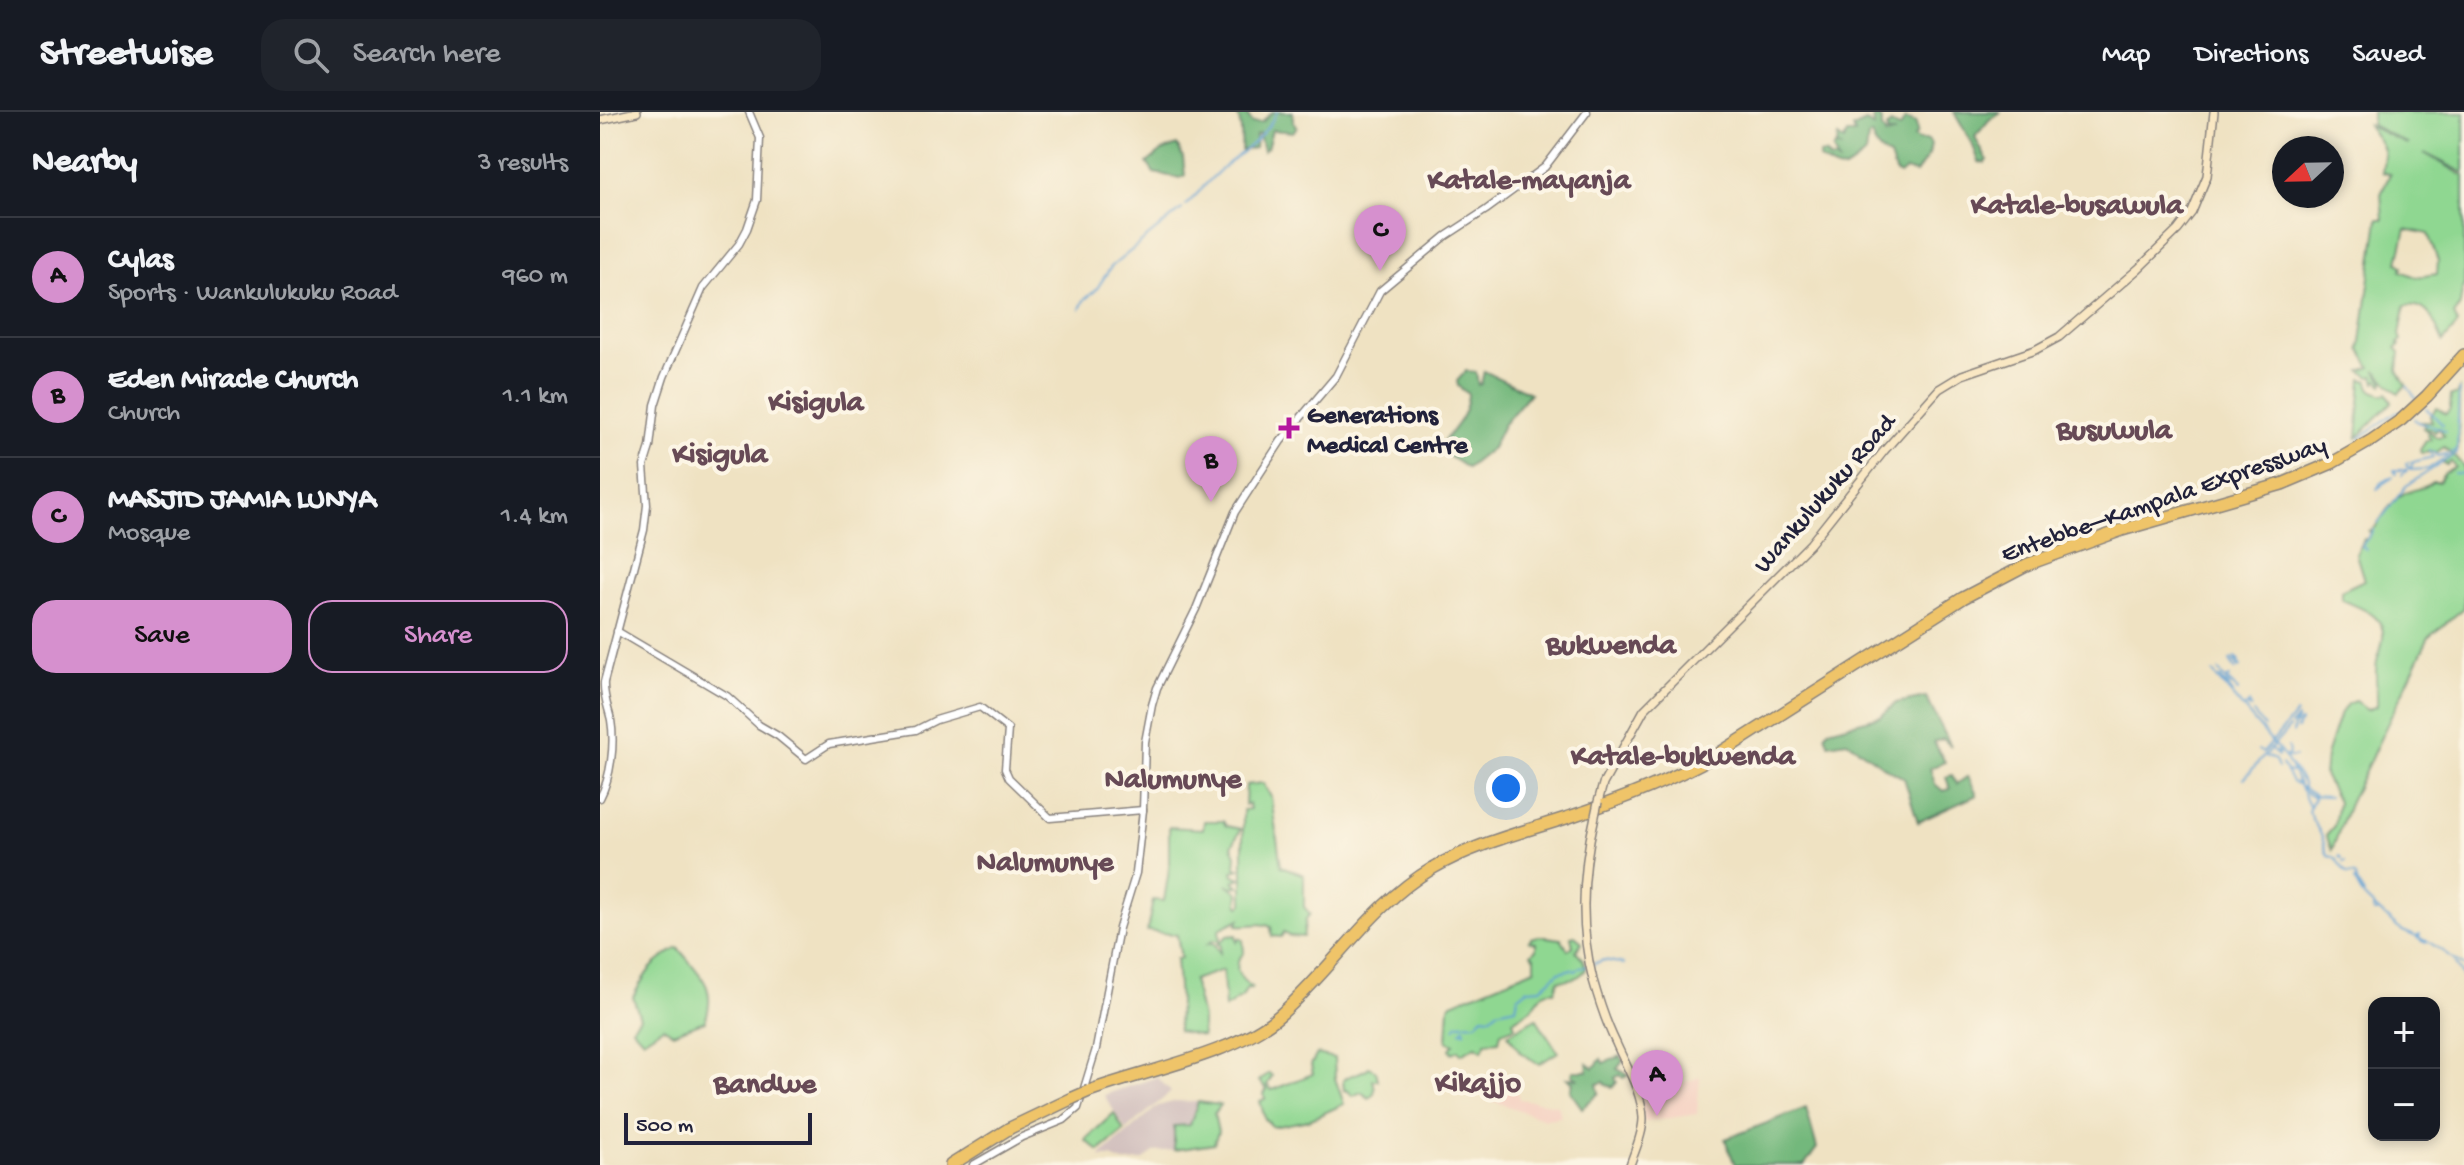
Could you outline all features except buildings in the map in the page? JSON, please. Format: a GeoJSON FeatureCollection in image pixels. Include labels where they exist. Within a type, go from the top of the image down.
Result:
{"type":"FeatureCollection","features":[{"type":"Feature","properties":{"kind":"highway","name":"Entebbe–Kampala Expressway"},"geometry":{"type":"LineString","coordinates":[[951,1165],[1010,1128],[1089,1093],[1239,1041],[1270,1022],[1312,985],[1386,902],[1404,886],[1440,864],[1490,842],[1616,801],[1691,769],[1963,598],[2026,565],[2109,534],[2282,484],[2332,463],[2401,420],[2464,355]]}},
{"type":"Feature","properties":{"kind":"highway","name":"Entebbe–Kampala Expressway"},"geometry":{"type":"LineString","coordinates":[[1089,1093],[1224,1051],[1283,1019],[1332,971],[1362,932],[1395,899],[1442,868],[1490,847],[1625,802],[1690,773],[1743,744],[1961,603],[2016,573],[2091,544],[2283,488],[2337,466],[2384,438],[2413,415],[2464,362]]}},
{"type":"Feature","properties":{"kind":"highway","name":"Entebbe–Kampala Expressway"},"geometry":{"type":"LineString","coordinates":[[958,1165],[989,1144],[1073,1100]]}},
{"type":"Feature","properties":{"kind":"main road"},"geometry":{"type":"LineString","coordinates":[[600,120],[637,112]]}},
{"type":"Feature","properties":{"kind":"main road","name":"Wankulukuku Road"},"geometry":{"type":"LineString","coordinates":[[1630,1165],[1642,1129],[1642,1111],[1632,1078],[1598,996],[1584,932],[1585,871],[1603,784],[1644,710],[1810,544],[1884,451],[1939,389],[1962,375],[2035,350],[2059,337],[2178,230],[2192,212],[2204,185],[2210,164],[2214,112]]}},
{"type":"Feature","properties":{"kind":"street"},"geometry":{"type":"LineString","coordinates":[[600,798],[607,782],[613,736],[604,689],[644,532],[647,505],[643,471],[650,447],[655,405],[674,352],[703,288],[739,244],[757,200],[760,138],[749,112]]}},
{"type":"Feature","properties":{"kind":"street"},"geometry":{"type":"LineString","coordinates":[[973,1165],[1022,1137],[1064,1120],[1078,1108],[1096,1049],[1119,928],[1136,873],[1143,810],[1145,742],[1157,688],[1196,609],[1229,524],[1281,441],[1336,376],[1380,291],[1446,236],[1545,167],[1587,112]]}},
{"type":"Feature","properties":{"kind":"street"},"geometry":{"type":"LineString","coordinates":[[617,631],[727,696],[759,725],[773,732],[806,759],[825,745],[916,730],[936,720],[980,707],[1008,729],[1005,769],[1009,778],[1050,818],[1143,810]]}},
{"type":"Feature","properties":{"kind":"shaded area"},"geometry":{"type":"Polygon","coordinates":[[[1513,1074],[1519,1099],[1557,1105],[1561,1117],[1545,1119],[1487,1099],[1486,1091],[1513,1074]]]}},
{"type":"Feature","properties":{"kind":"shaded area"},"geometry":{"type":"Polygon","coordinates":[[[1157,1077],[1171,1092],[1126,1130],[1104,1095],[1157,1077]]]}},
{"type":"Feature","properties":{"kind":"shaded area"},"geometry":{"type":"Polygon","coordinates":[[[1700,1077],[1697,1114],[1644,1122],[1640,1098],[1700,1077]]]}},
{"type":"Feature","properties":{"kind":"shaded area"},"geometry":{"type":"Polygon","coordinates":[[[1176,1101],[1198,1102],[1190,1125],[1174,1126],[1174,1150],[1154,1152],[1144,1160],[1130,1162],[1099,1157],[1158,1106],[1176,1101]]]}},
{"type":"Feature","properties":{"kind":"green space"},"geometry":{"type":"Polygon","coordinates":[[[1237,112],[1245,112],[1252,123],[1262,122],[1272,112],[1293,112],[1293,122],[1297,127],[1293,132],[1272,130],[1267,148],[1263,151],[1259,134],[1256,135],[1255,148],[1241,150],[1237,112]]]}},
{"type":"Feature","properties":{"kind":"green space"},"geometry":{"type":"Polygon","coordinates":[[[1873,112],[1882,121],[1886,136],[1895,133],[1887,133],[1887,127],[1891,124],[1900,128],[1905,119],[1916,123],[1917,133],[1914,137],[1928,140],[1931,144],[1929,155],[1916,173],[1906,170],[1900,175],[1895,172],[1890,157],[1880,151],[1871,135],[1866,154],[1848,167],[1839,170],[1819,159],[1819,155],[1825,154],[1830,160],[1838,162],[1833,150],[1835,146],[1842,148],[1837,145],[1838,137],[1844,141],[1847,134],[1855,134],[1853,128],[1866,122],[1874,127],[1873,112]]]}},
{"type":"Feature","properties":{"kind":"green space"},"geometry":{"type":"Polygon","coordinates":[[[1954,112],[2001,112],[1989,120],[1975,137],[1987,160],[1985,163],[1979,162],[1954,112]]]}},
{"type":"Feature","properties":{"kind":"green space"},"geometry":{"type":"Polygon","coordinates":[[[2372,112],[2464,112],[2464,173],[2424,153],[2464,176],[2464,286],[2459,308],[2454,315],[2458,324],[2443,342],[2426,311],[2420,307],[2405,306],[2400,335],[2402,340],[2396,348],[2400,352],[2398,370],[2406,385],[2399,393],[2375,370],[2383,385],[2378,380],[2376,383],[2374,376],[2361,371],[2371,367],[2360,349],[2378,219],[2383,219],[2381,194],[2390,174],[2382,172],[2383,150],[2368,125],[2409,145],[2372,125],[2372,112]],[[2406,229],[2398,262],[2403,267],[2401,271],[2416,277],[2437,274],[2438,261],[2428,234],[2406,229]]]}},
{"type":"Feature","properties":{"kind":"green space"},"geometry":{"type":"Polygon","coordinates":[[[1177,145],[1183,157],[1185,176],[1180,178],[1154,173],[1147,163],[1162,151],[1177,145]]]}},
{"type":"Feature","properties":{"kind":"green space"},"geometry":{"type":"Polygon","coordinates":[[[1466,371],[1476,372],[1478,385],[1484,371],[1530,393],[1503,425],[1492,448],[1467,468],[1438,449],[1465,410],[1468,394],[1458,386],[1457,381],[1466,371]]]}},
{"type":"Feature","properties":{"kind":"green space"},"geometry":{"type":"Polygon","coordinates":[[[2362,379],[2368,381],[2373,391],[2384,395],[2387,393],[2392,402],[2357,438],[2362,379]]]}},
{"type":"Feature","properties":{"kind":"green space"},"geometry":{"type":"Polygon","coordinates":[[[2459,390],[2458,449],[2454,456],[2464,467],[2464,608],[2429,637],[2349,804],[2332,850],[2326,835],[2334,826],[2338,802],[2324,775],[2326,756],[2339,716],[2347,704],[2355,701],[2367,710],[2377,706],[2376,667],[2383,637],[2375,617],[2341,599],[2341,591],[2364,580],[2356,554],[2371,533],[2369,531],[2374,529],[2395,501],[2407,492],[2439,482],[2444,474],[2455,467],[2451,462],[2446,466],[2443,463],[2453,455],[2444,447],[2437,452],[2421,453],[2426,441],[2431,440],[2427,434],[2429,431],[2436,437],[2444,436],[2439,428],[2435,432],[2432,429],[2427,431],[2421,422],[2432,422],[2430,417],[2436,408],[2446,414],[2450,409],[2451,395],[2456,395],[2459,390]]]}},
{"type":"Feature","properties":{"kind":"green space"},"geometry":{"type":"Polygon","coordinates":[[[1926,697],[1951,746],[1943,739],[1934,742],[1945,762],[1930,768],[1935,784],[1943,791],[1950,789],[1946,777],[1952,775],[1957,784],[1968,776],[1977,795],[1918,822],[1904,778],[1847,741],[1829,744],[1825,735],[1828,730],[1881,716],[1896,703],[1926,697]]]}},
{"type":"Feature","properties":{"kind":"green space"},"geometry":{"type":"Polygon","coordinates":[[[1263,783],[1271,797],[1281,866],[1304,875],[1304,907],[1310,914],[1303,937],[1289,936],[1284,932],[1281,937],[1272,936],[1271,927],[1262,924],[1237,925],[1240,919],[1219,929],[1220,941],[1213,940],[1208,944],[1214,943],[1220,953],[1221,945],[1218,944],[1227,936],[1236,935],[1237,942],[1240,938],[1243,940],[1244,953],[1237,966],[1243,979],[1252,987],[1225,1008],[1223,970],[1193,980],[1202,1018],[1202,1036],[1178,1031],[1176,959],[1181,958],[1177,935],[1147,931],[1153,900],[1164,901],[1169,870],[1169,827],[1203,829],[1204,821],[1223,821],[1226,826],[1241,829],[1232,846],[1236,855],[1235,867],[1240,869],[1233,871],[1234,875],[1241,878],[1234,881],[1239,886],[1227,884],[1239,893],[1240,906],[1243,904],[1243,810],[1250,809],[1249,804],[1245,805],[1246,785],[1263,783]]]}},
{"type":"Feature","properties":{"kind":"green space"},"geometry":{"type":"Polygon","coordinates":[[[1539,936],[1561,939],[1568,950],[1573,946],[1571,937],[1575,936],[1582,942],[1576,951],[1586,969],[1577,977],[1558,981],[1555,991],[1543,993],[1531,1009],[1513,1021],[1515,1027],[1501,1032],[1499,1041],[1486,1042],[1482,1050],[1476,1046],[1461,1054],[1459,1050],[1452,1053],[1450,1049],[1454,1044],[1447,1041],[1449,1007],[1452,1003],[1535,969],[1535,958],[1531,954],[1536,949],[1536,943],[1529,941],[1539,936]]]}},
{"type":"Feature","properties":{"kind":"green space"},"geometry":{"type":"Polygon","coordinates":[[[678,948],[708,989],[705,1021],[673,1033],[663,1027],[643,1040],[632,1028],[640,1018],[633,997],[651,968],[678,948]]]}},
{"type":"Feature","properties":{"kind":"green space"},"geometry":{"type":"Polygon","coordinates":[[[1536,1018],[1558,1052],[1539,1064],[1520,1052],[1508,1034],[1536,1018]]]}},
{"type":"Feature","properties":{"kind":"green space"},"geometry":{"type":"Polygon","coordinates":[[[1317,1054],[1334,1058],[1335,1078],[1344,1104],[1309,1120],[1273,1127],[1265,1119],[1260,1101],[1265,1099],[1267,1089],[1259,1081],[1269,1073],[1272,1076],[1267,1085],[1272,1090],[1313,1074],[1311,1065],[1317,1054]]]}},
{"type":"Feature","properties":{"kind":"green space"},"geometry":{"type":"Polygon","coordinates":[[[1621,1056],[1623,1061],[1617,1069],[1629,1075],[1615,1078],[1617,1082],[1613,1087],[1604,1082],[1597,1084],[1599,1093],[1582,1108],[1570,1091],[1573,1083],[1567,1078],[1579,1079],[1572,1075],[1573,1071],[1588,1071],[1587,1063],[1594,1068],[1601,1059],[1604,1063],[1621,1056]]]}},
{"type":"Feature","properties":{"kind":"green space"},"geometry":{"type":"Polygon","coordinates":[[[1369,1067],[1376,1071],[1378,1080],[1373,1080],[1375,1090],[1372,1096],[1369,1098],[1361,1092],[1353,1096],[1344,1091],[1343,1080],[1369,1067]]]}},
{"type":"Feature","properties":{"kind":"green space"},"geometry":{"type":"Polygon","coordinates":[[[1198,1102],[1220,1105],[1214,1114],[1218,1132],[1214,1144],[1174,1150],[1174,1126],[1190,1125],[1198,1102]]]}},
{"type":"Feature","properties":{"kind":"green space"},"geometry":{"type":"Polygon","coordinates":[[[1806,1108],[1817,1148],[1804,1165],[1735,1165],[1725,1139],[1806,1108]]]}},
{"type":"Feature","properties":{"kind":"green space"},"geometry":{"type":"Polygon","coordinates":[[[1114,1113],[1124,1131],[1099,1151],[1085,1140],[1114,1113]]]}},
{"type":"Feature","properties":{"kind":"waterway"},"geometry":{"type":"LineString","coordinates":[[1186,205],[1258,138],[1277,112]]}},
{"type":"Feature","properties":{"kind":"waterway"},"geometry":{"type":"LineString","coordinates":[[1080,309],[1111,267],[1182,209]]}},
{"type":"Feature","properties":{"kind":"waterway"},"geometry":{"type":"LineString","coordinates":[[2407,386],[2417,400]]}},
{"type":"Feature","properties":{"kind":"waterway"},"geometry":{"type":"LineString","coordinates":[[2378,523],[2406,486],[2457,453],[2459,390]]}},
{"type":"Feature","properties":{"kind":"waterway"},"geometry":{"type":"LineString","coordinates":[[2426,408],[2443,425]]}},
{"type":"Feature","properties":{"kind":"waterway"},"geometry":{"type":"LineString","coordinates":[[2360,438],[2396,412],[2403,411]]}},
{"type":"Feature","properties":{"kind":"waterway"},"geometry":{"type":"LineString","coordinates":[[2414,419],[2445,431]]}},
{"type":"Feature","properties":{"kind":"waterway"},"geometry":{"type":"LineString","coordinates":[[2410,470],[2428,469],[2456,450]]}},
{"type":"Feature","properties":{"kind":"waterway"},"geometry":{"type":"LineString","coordinates":[[2411,462],[2406,463],[2407,467],[2411,468],[2413,462],[2433,457],[2430,451]]}},
{"type":"Feature","properties":{"kind":"waterway"},"geometry":{"type":"LineString","coordinates":[[2434,451],[2437,456],[2447,454]]}},
{"type":"Feature","properties":{"kind":"waterway"},"geometry":{"type":"LineString","coordinates":[[2396,474],[2394,470],[2407,470]]}},
{"type":"Feature","properties":{"kind":"waterway"},"geometry":{"type":"LineString","coordinates":[[2402,475],[2407,470]]}},
{"type":"Feature","properties":{"kind":"waterway"},"geometry":{"type":"LineString","coordinates":[[2454,473],[2464,474]]}},
{"type":"Feature","properties":{"kind":"waterway"},"geometry":{"type":"LineString","coordinates":[[2390,478],[2377,489],[2393,477]]}},
{"type":"Feature","properties":{"kind":"waterway"},"geometry":{"type":"LineString","coordinates":[[2366,550],[2362,546],[2374,529]]}},
{"type":"Feature","properties":{"kind":"waterway"},"geometry":{"type":"LineString","coordinates":[[2235,658],[2241,667]]}},
{"type":"Feature","properties":{"kind":"waterway"},"geometry":{"type":"LineString","coordinates":[[2232,659],[2239,668]]}},
{"type":"Feature","properties":{"kind":"waterway"},"geometry":{"type":"LineString","coordinates":[[2230,661],[2236,670]]}},
{"type":"Feature","properties":{"kind":"waterway"},"geometry":{"type":"LineString","coordinates":[[2219,671],[2225,679]]}},
{"type":"Feature","properties":{"kind":"waterway"},"geometry":{"type":"LineString","coordinates":[[2213,673],[2287,760],[2302,791],[2314,798],[2308,811],[2328,856],[2333,857]]}},
{"type":"Feature","properties":{"kind":"waterway"},"geometry":{"type":"LineString","coordinates":[[2220,677],[2232,694]]}},
{"type":"Feature","properties":{"kind":"waterway"},"geometry":{"type":"LineString","coordinates":[[2230,677],[2226,679],[2237,689]]}},
{"type":"Feature","properties":{"kind":"waterway"},"geometry":{"type":"LineString","coordinates":[[2226,682],[2230,687]]}},
{"type":"Feature","properties":{"kind":"waterway"},"geometry":{"type":"LineString","coordinates":[[2249,703],[2251,708]]}},
{"type":"Feature","properties":{"kind":"waterway"},"geometry":{"type":"LineString","coordinates":[[2243,708],[2248,705],[2249,708]]}},
{"type":"Feature","properties":{"kind":"waterway"},"geometry":{"type":"LineString","coordinates":[[2253,713],[2264,727]]}},
{"type":"Feature","properties":{"kind":"waterway"},"geometry":{"type":"LineString","coordinates":[[2258,750],[2263,753],[2296,714]]}},
{"type":"Feature","properties":{"kind":"waterway"},"geometry":{"type":"LineString","coordinates":[[2291,725],[2297,719],[2296,725]]}},
{"type":"Feature","properties":{"kind":"waterway"},"geometry":{"type":"LineString","coordinates":[[2297,729],[2300,722]]}},
{"type":"Feature","properties":{"kind":"waterway"},"geometry":{"type":"LineString","coordinates":[[2293,733],[2294,724]]}},
{"type":"Feature","properties":{"kind":"waterway"},"geometry":{"type":"LineString","coordinates":[[2244,779],[2289,728]]}},
{"type":"Feature","properties":{"kind":"waterway"},"geometry":{"type":"LineString","coordinates":[[2286,756],[2289,754],[2288,747]]}},
{"type":"Feature","properties":{"kind":"waterway"},"geometry":{"type":"LineString","coordinates":[[2270,749],[2278,756]]}},
{"type":"Feature","properties":{"kind":"waterway"},"geometry":{"type":"LineString","coordinates":[[2276,751],[2279,754]]}},
{"type":"Feature","properties":{"kind":"waterway"},"geometry":{"type":"LineString","coordinates":[[2264,756],[2275,760],[2278,768]]}},
{"type":"Feature","properties":{"kind":"waterway"},"geometry":{"type":"LineString","coordinates":[[2286,757],[2295,757]]}},
{"type":"Feature","properties":{"kind":"waterway"},"geometry":{"type":"LineString","coordinates":[[2282,764],[2286,772],[2291,772]]}},
{"type":"Feature","properties":{"kind":"waterway"},"geometry":{"type":"LineString","coordinates":[[2290,765],[2303,783],[2303,789]]}},
{"type":"Feature","properties":{"kind":"waterway"},"geometry":{"type":"LineString","coordinates":[[2286,772],[2297,784]]}},
{"type":"Feature","properties":{"kind":"waterway"},"geometry":{"type":"LineString","coordinates":[[2300,787],[2314,795]]}},
{"type":"Feature","properties":{"kind":"waterway"},"geometry":{"type":"LineString","coordinates":[[2303,794],[2309,806]]}},
{"type":"Feature","properties":{"kind":"waterway"},"geometry":{"type":"LineString","coordinates":[[2311,796],[2329,797]]}},
{"type":"Feature","properties":{"kind":"waterway"},"geometry":{"type":"LineString","coordinates":[[2335,858],[2347,874],[2355,875],[2357,881],[2354,881],[2365,898],[2398,928],[2416,937],[2420,935],[2418,938],[2464,966]]}},
{"type":"Feature","properties":{"kind":"waterway"},"geometry":{"type":"LineString","coordinates":[[2357,882],[2364,894]]}},
{"type":"Feature","properties":{"kind":"waterway"},"geometry":{"type":"LineString","coordinates":[[2373,908],[2377,912]]}},
{"type":"Feature","properties":{"kind":"waterway"},"geometry":{"type":"LineString","coordinates":[[2417,938],[2426,943]]}},
{"type":"Feature","properties":{"kind":"waterway"},"geometry":{"type":"LineString","coordinates":[[1593,964],[1604,960],[1624,964]]}},
{"type":"Feature","properties":{"kind":"waterway"},"geometry":{"type":"LineString","coordinates":[[2455,963],[2464,979]]}},
{"type":"Feature","properties":{"kind":"waterway"},"geometry":{"type":"LineString","coordinates":[[1455,1028],[1458,1024],[1476,1023],[1483,1016],[1490,1017],[1497,1011],[1516,1007],[1518,997],[1528,989],[1541,988],[1559,972],[1587,966]]}},
{"type":"Feature","properties":{"kind":"waterway"},"geometry":{"type":"LineString","coordinates":[[1463,1031],[1464,1027]]}},
{"type":"Feature","properties":{"kind":"place","name":"MASJID JAMIA LUNYA"},"geometry":{"type":"Point","coordinates":[1380,271]}},
{"type":"Feature","properties":{"kind":"place","name":"Generations Medical Centre"},"geometry":{"type":"Point","coordinates":[1289,428]}},
{"type":"Feature","properties":{"kind":"place","name":"Eden Miracle Church"},"geometry":{"type":"Point","coordinates":[1211,502]}},
{"type":"Feature","properties":{"kind":"place","name":"Cylas"},"geometry":{"type":"Point","coordinates":[1657,1116]}},
{"type":"Feature","properties":{"kind":"district","name":"Katale-mayanja"},"geometry":{"type":"Point","coordinates":[1529,178]}},
{"type":"Feature","properties":{"kind":"district","name":"Katale-busawula"},"geometry":{"type":"Point","coordinates":[2077,203]}},
{"type":"Feature","properties":{"kind":"district","name":"Kisigula"},"geometry":{"type":"Point","coordinates":[816,400]}},
{"type":"Feature","properties":{"kind":"district","name":"Busuwula"},"geometry":{"type":"Point","coordinates":[2114,428]}},
{"type":"Feature","properties":{"kind":"district","name":"Kisigula"},"geometry":{"type":"Point","coordinates":[720,452]}},
{"type":"Feature","properties":{"kind":"district","name":"Bukwenda"},"geometry":{"type":"Point","coordinates":[1611,643]}},
{"type":"Feature","properties":{"kind":"district","name":"Katale-bukwenda"},"geometry":{"type":"Point","coordinates":[1683,754]}},
{"type":"Feature","properties":{"kind":"district","name":"Nalumunye"},"geometry":{"type":"Point","coordinates":[1173,777]}},
{"type":"Feature","properties":{"kind":"district","name":"Nalumunye"},"geometry":{"type":"Point","coordinates":[1045,860]}},
{"type":"Feature","properties":{"kind":"district","name":"Kikajjo"},"geometry":{"type":"Point","coordinates":[1478,1081]}},
{"type":"Feature","properties":{"kind":"district","name":"Bandwe"},"geometry":{"type":"Point","coordinates":[765,1082]}}]}
